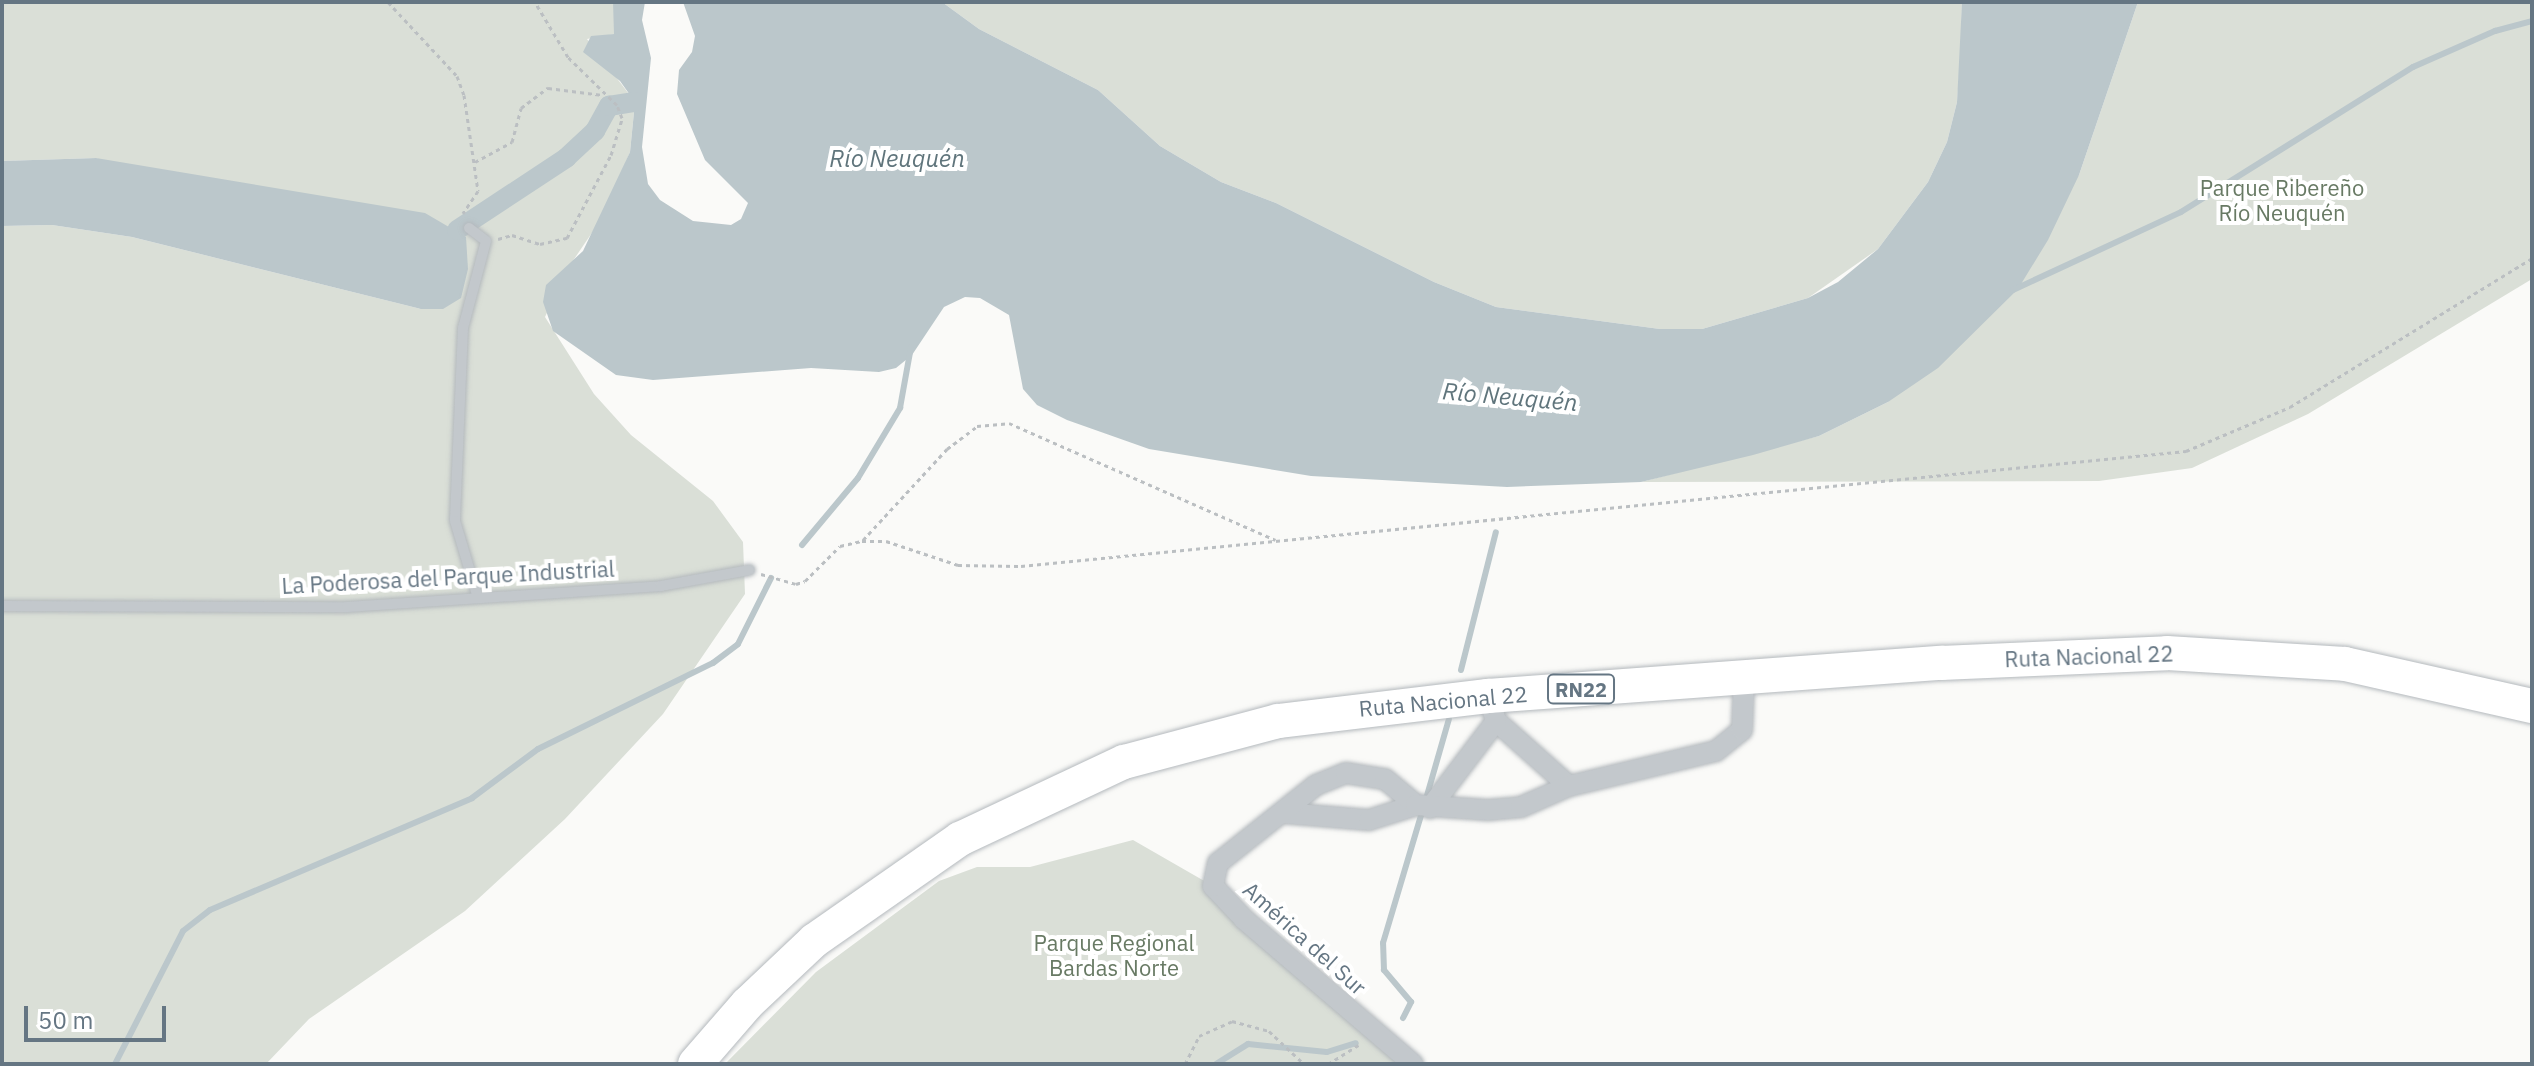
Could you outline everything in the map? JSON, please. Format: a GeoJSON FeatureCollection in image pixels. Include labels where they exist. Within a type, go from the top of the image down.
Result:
{"type":"FeatureCollection","features":[{"type":"Feature","properties":{"kind":"highway","name":"Ruta Nacional 22"},"geometry":{"type":"LineString","coordinates":[[695,1064],[781,969],[849,913],[960,839],[1040,797],[1124,762],[1222,733],[1333,711],[1492,708],[1744,678],[2014,659],[2210,653],[2389,671],[2532,706]]}},
{"type":"Feature","properties":{"kind":"street"},"geometry":{"type":"LineString","coordinates":[[1284,813],[1369,820],[1423,806],[1521,807],[1569,786],[1684,760],[1730,743],[1742,730],[1744,678]]}},
{"type":"Feature","properties":{"kind":"street"},"geometry":{"type":"LineString","coordinates":[[1423,806],[1492,708],[1569,786]]}},
{"type":"Feature","properties":{"kind":"street","name":"América del Sur"},"geometry":{"type":"LineString","coordinates":[[1413,1064],[1213,886],[1213,871],[1227,852],[1284,813],[1316,785],[1346,773],[1385,779],[1423,806]]}},
{"type":"Feature","properties":{"kind":"lane"},"geometry":{"type":"LineString","coordinates":[[469,228],[486,241],[463,328],[455,521],[478,598]]}},
{"type":"Feature","properties":{"kind":"lane","name":"La Poderosa del Parque Industrial"},"geometry":{"type":"LineString","coordinates":[[2,606],[347,607],[661,586],[750,570]]}},
{"type":"Feature","properties":{"kind":"path"},"geometry":{"type":"LineString","coordinates":[[388,2],[457,76],[478,191],[474,204],[460,216]]}},
{"type":"Feature","properties":{"kind":"path"},"geometry":{"type":"LineString","coordinates":[[486,241],[512,235],[540,244],[567,238],[611,155],[622,118],[568,57],[535,2]]}},
{"type":"Feature","properties":{"kind":"path"},"geometry":{"type":"LineString","coordinates":[[475,162],[512,142],[521,108],[548,88],[604,95]]}},
{"type":"Feature","properties":{"kind":"path"},"geometry":{"type":"LineString","coordinates":[[750,570],[796,584],[813,574],[840,546],[862,541],[886,541],[958,565],[989,568],[2186,451],[2290,407],[2532,258]]}},
{"type":"Feature","properties":{"kind":"path"},"geometry":{"type":"LineString","coordinates":[[862,541],[947,449],[977,426],[1009,423],[1279,541]]}},
{"type":"Feature","properties":{"kind":"path"},"geometry":{"type":"LineString","coordinates":[[1185,1064],[1199,1036],[1232,1021],[1269,1031],[1304,1064]]}},
{"type":"Feature","properties":{"kind":"path"},"geometry":{"type":"LineString","coordinates":[[1328,1064],[1378,1036]]}},
{"type":"Feature","properties":{"kind":"green space"},"geometry":{"type":"Polygon","coordinates":[[[2,2],[613,2],[616,13],[614,34],[587,39],[635,102],[630,152],[602,218],[568,268],[545,317],[594,394],[631,435],[713,501],[743,542],[745,594],[663,714],[565,819],[465,911],[309,1019],[266,1064],[2,1064],[2,226],[52,225],[132,237],[421,309],[96,158],[2,161],[2,2]]]}},
{"type":"Feature","properties":{"kind":"green space"},"geometry":{"type":"Polygon","coordinates":[[[942,2],[1962,2],[1961,49],[1957,102],[1947,142],[1928,182],[1878,249],[1808,298],[1702,329],[1660,329],[1496,307],[1434,282],[1276,203],[1221,182],[1160,146],[1098,90],[979,29],[942,2]]]}},
{"type":"Feature","properties":{"kind":"green space","name":"Parque Ribereño Río Neuquén"},"geometry":{"type":"Polygon","coordinates":[[[2138,2],[2532,2],[2532,279],[2308,414],[2192,468],[2099,481],[1641,482],[1819,436],[1888,402],[2079,175],[2138,2]]]}},
{"type":"Feature","properties":{"kind":"green space","name":"Parque Regional Bardas Norte"},"geometry":{"type":"Polygon","coordinates":[[[1133,840],[1213,886],[1413,1064],[725,1064],[816,972],[939,881],[977,867],[1030,867],[1133,840]]]}},
{"type":"Feature","properties":{"kind":"water","name":"Río Neuquén"},"geometry":{"type":"Polygon","coordinates":[[[613,2],[645,2],[642,20],[651,58],[642,147],[648,184],[660,200],[693,221],[731,225],[741,219],[748,203],[705,160],[677,94],[679,70],[692,52],[695,36],[683,2],[942,2],[979,29],[1098,90],[1160,146],[1221,182],[1276,203],[1434,282],[1496,307],[1660,329],[1702,329],[1808,298],[1838,282],[1878,249],[1928,182],[1947,142],[1957,102],[1962,2],[2138,2],[2079,175],[2048,240],[2018,289],[1938,368],[1888,402],[1819,436],[1753,455],[1641,482],[1507,487],[1311,476],[1149,449],[1067,420],[1037,405],[1023,389],[1009,315],[980,298],[965,297],[944,307],[912,355],[896,368],[879,372],[811,368],[653,380],[616,375],[553,331],[543,302],[546,285],[583,251],[630,152],[635,102],[620,81],[583,52],[591,36],[614,34],[613,2]]]}},
{"type":"Feature","properties":{"kind":"water"},"geometry":{"type":"Polygon","coordinates":[[[96,158],[425,213],[466,237],[468,269],[461,298],[443,309],[421,309],[132,237],[52,225],[2,226],[2,161],[96,158]]]}},
{"type":"Feature","properties":{"kind":"waterway"},"geometry":{"type":"LineString","coordinates":[[2013,290],[2181,212],[2413,67],[2495,31],[2532,21]]}},
{"type":"Feature","properties":{"kind":"waterway"},"geometry":{"type":"LineString","coordinates":[[457,230],[566,158],[595,131],[609,106],[635,102]]}},
{"type":"Feature","properties":{"kind":"waterway"},"geometry":{"type":"LineString","coordinates":[[802,545],[858,478],[900,408],[911,347]]}},
{"type":"Feature","properties":{"kind":"waterway"},"geometry":{"type":"LineString","coordinates":[[1461,670],[1496,532]]}},
{"type":"Feature","properties":{"kind":"waterway"},"geometry":{"type":"LineString","coordinates":[[115,1064],[183,931],[210,910],[472,798],[538,749],[713,663],[738,644],[771,578]]}},
{"type":"Feature","properties":{"kind":"waterway"},"geometry":{"type":"LineString","coordinates":[[1426,799],[1449,719]]}},
{"type":"Feature","properties":{"kind":"waterway"},"geometry":{"type":"LineString","coordinates":[[1403,1018],[1411,1002],[1384,970],[1383,943],[1422,812]]}},
{"type":"Feature","properties":{"kind":"waterway"},"geometry":{"type":"LineString","coordinates":[[1216,1064],[1248,1044],[1327,1052],[1356,1043]]}}]}
